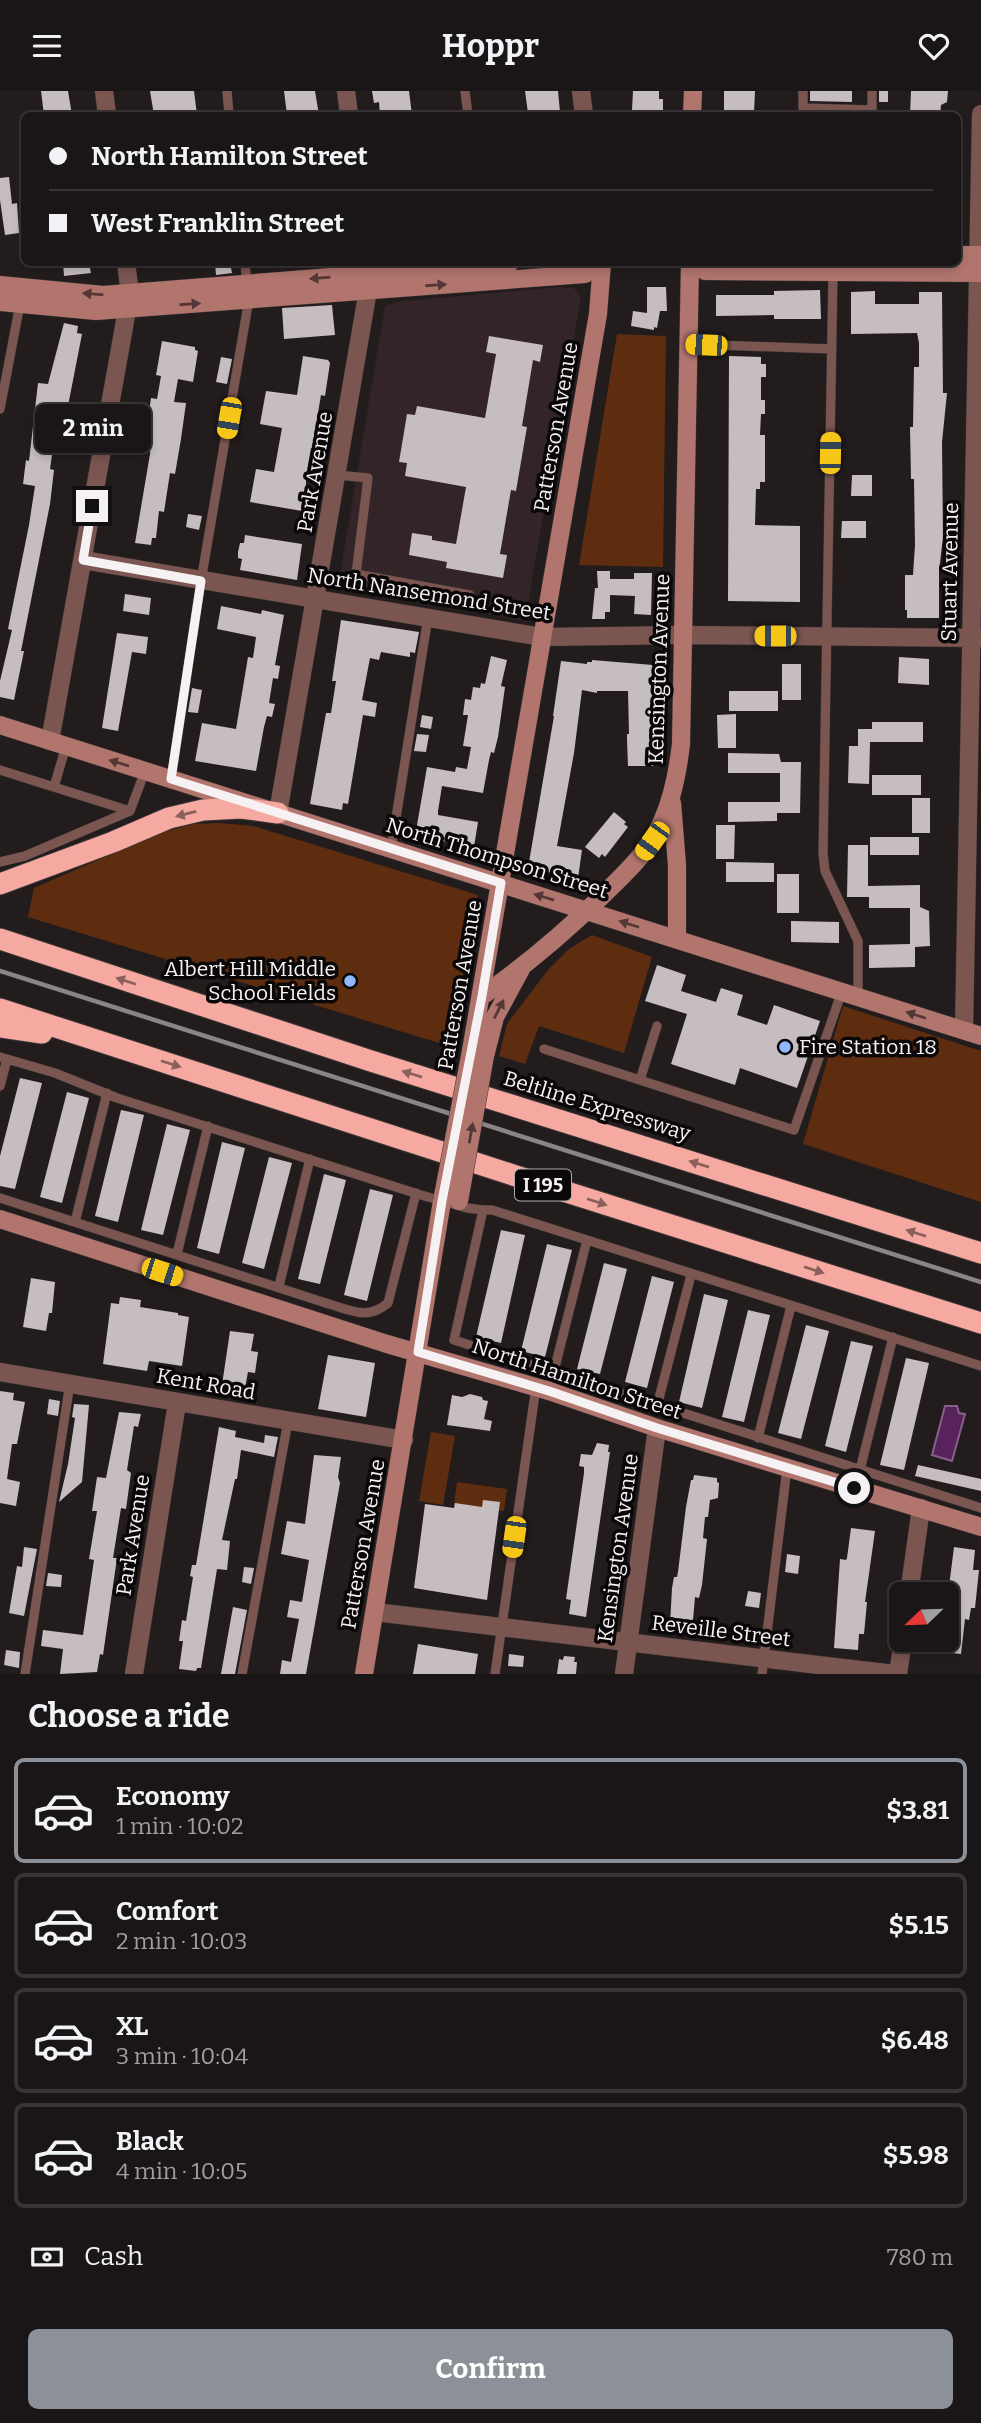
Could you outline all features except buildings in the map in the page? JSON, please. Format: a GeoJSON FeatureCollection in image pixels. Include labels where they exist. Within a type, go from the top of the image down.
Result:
{"type":"FeatureCollection","features":[{"type":"Feature","properties":{"kind":"highway"},"geometry":{"type":"LineString","coordinates":[[0,884],[170,818],[203,810],[241,808],[278,813]]}},
{"type":"Feature","properties":{"kind":"highway","name":"Beltline Expressway"},"geometry":{"type":"LineString","coordinates":[[0,939],[371,1061],[981,1253]]}},
{"type":"Feature","properties":{"kind":"highway","name":"I 195"},"geometry":{"type":"LineString","coordinates":[[0,1009],[981,1323]]}},
{"type":"Feature","properties":{"kind":"highway"},"geometry":{"type":"LineString","coordinates":[[0,1027],[106,1043]]}},
{"type":"Feature","properties":{"kind":"street"},"geometry":{"type":"LineString","coordinates":[[104,91],[107,112]]}},
{"type":"Feature","properties":{"kind":"street"},"geometry":{"type":"LineString","coordinates":[[346,91],[349,112]]}},
{"type":"Feature","properties":{"kind":"street"},"geometry":{"type":"LineString","coordinates":[[581,91],[584,112]]}},
{"type":"Feature","properties":{"kind":"street"},"geometry":{"type":"LineString","coordinates":[[692,112],[693,91]]}},
{"type":"Feature","properties":{"kind":"street","name":"Stuart Avenue"},"geometry":{"type":"LineString","coordinates":[[973,1033],[981,114]]}},
{"type":"Feature","properties":{"kind":"street"},"geometry":{"type":"LineString","coordinates":[[961,255],[980,255]]}},
{"type":"Feature","properties":{"kind":"street"},"geometry":{"type":"LineString","coordinates":[[58,744],[83,560],[128,301],[126,266]]}},
{"type":"Feature","properties":{"kind":"street"},"geometry":{"type":"LineString","coordinates":[[0,302],[96,311],[128,301],[248,292],[460,266]]}},
{"type":"Feature","properties":{"kind":"street"},"geometry":{"type":"LineString","coordinates":[[369,276],[585,274],[597,266]]}},
{"type":"Feature","properties":{"kind":"street","name":"Patterson Avenue"},"geometry":{"type":"LineString","coordinates":[[364,1674],[438,1231],[453,1202],[478,1053],[482,996],[598,314],[602,266]]}},
{"type":"Feature","properties":{"kind":"street","name":"Kensington Avenue"},"geometry":{"type":"LineString","coordinates":[[482,996],[536,957],[588,910],[640,857],[652,841],[671,799],[678,773],[681,744],[690,266]]}},
{"type":"Feature","properties":{"kind":"street"},"geometry":{"type":"LineString","coordinates":[[696,266],[705,271],[980,273]]}},
{"type":"Feature","properties":{"kind":"street","name":"Park Avenue"},"geometry":{"type":"LineString","coordinates":[[278,813],[369,276]]}},
{"type":"Feature","properties":{"kind":"street"},"geometry":{"type":"LineString","coordinates":[[0,285],[103,295],[128,301]]}},
{"type":"Feature","properties":{"kind":"street","name":"North Nansemond Street"},"geometry":{"type":"LineString","coordinates":[[83,560],[542,637],[684,635],[976,638]]}},
{"type":"Feature","properties":{"kind":"street","name":"North Thompson Street"},"geometry":{"type":"LineString","coordinates":[[0,726],[973,1033]]}},
{"type":"Feature","properties":{"kind":"street"},"geometry":{"type":"LineString","coordinates":[[671,799],[677,865],[677,939]]}},
{"type":"Feature","properties":{"kind":"street"},"geometry":{"type":"LineString","coordinates":[[478,1053],[522,967]]}},
{"type":"Feature","properties":{"kind":"street","name":"North Hamilton Street"},"geometry":{"type":"LineString","coordinates":[[0,1219],[542,1389],[657,1428],[981,1527]]}},
{"type":"Feature","properties":{"kind":"street","name":"Kent Road"},"geometry":{"type":"LineString","coordinates":[[0,1372],[404,1440]]}},
{"type":"Feature","properties":{"kind":"street","name":"Park Avenue"},"geometry":{"type":"LineString","coordinates":[[134,1674],[177,1403]]}},
{"type":"Feature","properties":{"kind":"street","name":"Kensington Avenue"},"geometry":{"type":"LineString","coordinates":[[624,1674],[657,1428]]}},
{"type":"Feature","properties":{"kind":"street"},"geometry":{"type":"LineString","coordinates":[[911,1582],[921,1508]]}},
{"type":"Feature","properties":{"kind":"street","name":"Reveille Street"},"geometry":{"type":"LineString","coordinates":[[375,1612],[628,1643],[763,1666],[896,1674]]}},
{"type":"Feature","properties":{"kind":"street"},"geometry":{"type":"LineString","coordinates":[[896,1674],[901,1652]]}},
{"type":"Feature","properties":{"kind":"lane"},"geometry":{"type":"LineString","coordinates":[[227,91],[229,112]]}},
{"type":"Feature","properties":{"kind":"lane"},"geometry":{"type":"LineString","coordinates":[[465,91],[468,112]]}},
{"type":"Feature","properties":{"kind":"lane"},"geometry":{"type":"LineString","coordinates":[[803,91],[803,108],[858,112]]}},
{"type":"Feature","properties":{"kind":"lane"},"geometry":{"type":"LineString","coordinates":[[872,91],[872,112]]}},
{"type":"Feature","properties":{"kind":"lane"},"geometry":{"type":"LineString","coordinates":[[171,779],[248,292],[245,266]]}},
{"type":"Feature","properties":{"kind":"lane"},"geometry":{"type":"LineString","coordinates":[[544,1049],[793,1130],[850,994],[858,941],[825,871],[823,853],[833,272]]}},
{"type":"Feature","properties":{"kind":"lane"},"geometry":{"type":"LineString","coordinates":[[0,409],[20,304]]}},
{"type":"Feature","properties":{"kind":"lane"},"geometry":{"type":"LineString","coordinates":[[688,344],[832,349]]}},
{"type":"Feature","properties":{"kind":"lane"},"geometry":{"type":"LineString","coordinates":[[337,475],[368,478],[356,574],[470,595]]}},
{"type":"Feature","properties":{"kind":"lane"},"geometry":{"type":"LineString","coordinates":[[391,849],[428,617]]}},
{"type":"Feature","properties":{"kind":"lane"},"geometry":{"type":"LineString","coordinates":[[54,787],[58,744]]}},
{"type":"Feature","properties":{"kind":"lane"},"geometry":{"type":"LineString","coordinates":[[0,770],[130,811]]}},
{"type":"Feature","properties":{"kind":"lane"},"geometry":{"type":"LineString","coordinates":[[0,862],[25,856],[130,811],[145,771]]}},
{"type":"Feature","properties":{"kind":"lane"},"geometry":{"type":"LineString","coordinates":[[640,1080],[657,1026]]}},
{"type":"Feature","properties":{"kind":"lane"},"geometry":{"type":"LineString","coordinates":[[0,1086],[3,1058],[416,1193],[492,1210],[981,1366]]}},
{"type":"Feature","properties":{"kind":"lane"},"geometry":{"type":"LineString","coordinates":[[75,1222],[107,1093]]}},
{"type":"Feature","properties":{"kind":"lane"},"geometry":{"type":"LineString","coordinates":[[177,1254],[208,1126]]}},
{"type":"Feature","properties":{"kind":"lane"},"geometry":{"type":"LineString","coordinates":[[278,1286],[310,1159]]}},
{"type":"Feature","properties":{"kind":"lane"},"geometry":{"type":"LineString","coordinates":[[0,1198],[360,1313],[377,1312],[388,1303],[416,1193]]}},
{"type":"Feature","properties":{"kind":"lane"},"geometry":{"type":"LineString","coordinates":[[483,1210],[454,1340],[981,1509]]}},
{"type":"Feature","properties":{"kind":"lane"},"geometry":{"type":"LineString","coordinates":[[495,1674],[542,1389],[554,1372],[587,1240]]}},
{"type":"Feature","properties":{"kind":"lane"},"geometry":{"type":"LineString","coordinates":[[657,1406],[691,1275]]}},
{"type":"Feature","properties":{"kind":"lane"},"geometry":{"type":"LineString","coordinates":[[758,1438],[791,1305]]}},
{"type":"Feature","properties":{"kind":"lane"},"geometry":{"type":"LineString","coordinates":[[860,1470],[893,1337]]}},
{"type":"Feature","properties":{"kind":"lane"},"geometry":{"type":"LineString","coordinates":[[25,1674],[70,1383]]}},
{"type":"Feature","properties":{"kind":"lane"},"geometry":{"type":"LineString","coordinates":[[242,1674],[288,1421]]}},
{"type":"Feature","properties":{"kind":"lane"},"geometry":{"type":"LineString","coordinates":[[763,1666],[787,1468]]}},
{"type":"Feature","properties":{"kind":"shaded area"},"geometry":{"type":"Polygon","coordinates":[[[574,288],[581,297],[525,621],[338,587],[385,306],[401,301],[574,288]]]}},
{"type":"Feature","properties":{"kind":"shaded area"},"geometry":{"type":"Polygon","coordinates":[[[617,334],[666,336],[663,567],[579,565],[617,334]]]}},
{"type":"Feature","properties":{"kind":"shaded area","name":"Albert Hill Middle School Fields"},"geometry":{"type":"Polygon","coordinates":[[[193,824],[253,826],[478,895],[449,1046],[28,917],[34,888],[160,833],[193,824]]]}},
{"type":"Feature","properties":{"kind":"shaded area"},"geometry":{"type":"Polygon","coordinates":[[[592,935],[652,957],[624,1053],[539,1026],[525,1064],[499,1056],[507,1024],[548,970],[569,949],[592,935]]]}},
{"type":"Feature","properties":{"kind":"shaded area"},"geometry":{"type":"Polygon","coordinates":[[[843,1006],[981,1051],[981,1202],[803,1144],[843,1006]]]}},
{"type":"Feature","properties":{"kind":"shaded area"},"geometry":{"type":"Polygon","coordinates":[[[945,1406],[957,1406],[959,1413],[965,1414],[952,1461],[932,1455],[945,1406]]]}},
{"type":"Feature","properties":{"kind":"shaded area"},"geometry":{"type":"Polygon","coordinates":[[[431,1432],[455,1436],[443,1505],[419,1501],[431,1432]]]}},
{"type":"Feature","properties":{"kind":"shaded area"},"geometry":{"type":"Polygon","coordinates":[[[457,1482],[507,1489],[504,1511],[454,1505],[457,1482]]]}},
{"type":"Feature","properties":{"kind":"railway"},"geometry":{"type":"LineString","coordinates":[[0,971],[981,1282]]}},
{"type":"Feature","properties":{"kind":"place","name":"Albert Hill Middle School Fields"},"geometry":{"type":"Point","coordinates":[350,981]}},
{"type":"Feature","properties":{"kind":"place","name":"Fire Station 18"},"geometry":{"type":"Point","coordinates":[785,1047]}},
{"type":"Feature","properties":{"kind":"route"},"geometry":{"type":"LineString","coordinates":[[92,506],[83,560],[201,581],[171,779],[501,883],[442,1201],[418,1352],[854,1488]]}}]}
